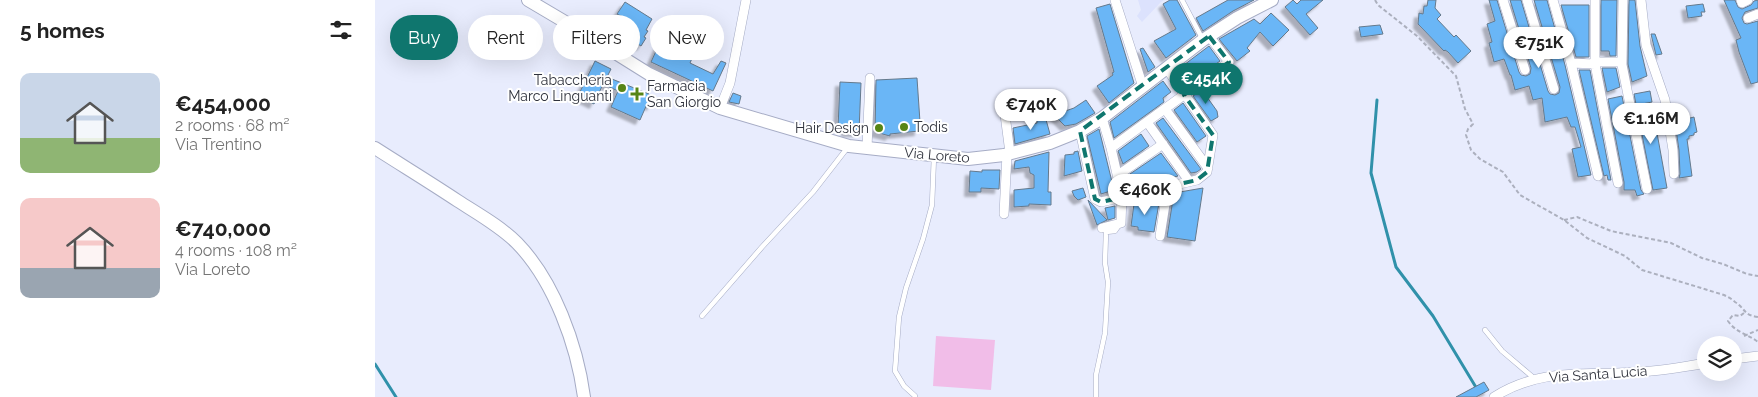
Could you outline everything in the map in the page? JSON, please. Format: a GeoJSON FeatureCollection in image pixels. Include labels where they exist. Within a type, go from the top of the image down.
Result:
{"type":"FeatureCollection","features":[{"type":"Feature","properties":{"kind":"street","name":"Via Loreto"},"geometry":{"type":"LineString","coordinates":[[528,0],[577,28],[649,74],[720,108],[849,146],[968,159],[1009,153],[1051,143],[1079,131],[1102,118],[1206,38],[1237,18],[1272,0]]}},
{"type":"Feature","properties":{"kind":"street"},"geometry":{"type":"LineString","coordinates":[[720,108],[730,83],[746,0]]}},
{"type":"Feature","properties":{"kind":"street"},"geometry":{"type":"LineString","coordinates":[[1115,0],[1143,87]]}},
{"type":"Feature","properties":{"kind":"street"},"geometry":{"type":"LineString","coordinates":[[1503,0],[1525,70]]}},
{"type":"Feature","properties":{"kind":"street"},"geometry":{"type":"LineString","coordinates":[[1527,0],[1554,90]]}},
{"type":"Feature","properties":{"kind":"street"},"geometry":{"type":"LineString","coordinates":[[1553,0],[1571,63],[1598,176]]}},
{"type":"Feature","properties":{"kind":"street"},"geometry":{"type":"LineString","coordinates":[[1595,0],[1595,63],[1618,183]]}},
{"type":"Feature","properties":{"kind":"street"},"geometry":{"type":"LineString","coordinates":[[1623,0],[1622,62],[1647,189]]}},
{"type":"Feature","properties":{"kind":"street"},"geometry":{"type":"LineString","coordinates":[[1641,0],[1646,45],[1665,100],[1673,150],[1674,174]]}},
{"type":"Feature","properties":{"kind":"street"},"geometry":{"type":"LineString","coordinates":[[1741,0],[1742,3],[1748,0]]}},
{"type":"Feature","properties":{"kind":"street"},"geometry":{"type":"LineString","coordinates":[[1748,18],[1758,14]]}},
{"type":"Feature","properties":{"kind":"street"},"geometry":{"type":"LineString","coordinates":[[1111,148],[1229,62],[1206,38]]}},
{"type":"Feature","properties":{"kind":"street"},"geometry":{"type":"LineString","coordinates":[[1571,63],[1622,62]]}},
{"type":"Feature","properties":{"kind":"street"},"geometry":{"type":"LineString","coordinates":[[1079,131],[1095,199],[1101,202],[1168,185],[1197,180],[1207,172],[1213,136],[1167,69]]}},
{"type":"Feature","properties":{"kind":"street"},"geometry":{"type":"LineString","coordinates":[[867,148],[869,78]]}},
{"type":"Feature","properties":{"kind":"street"},"geometry":{"type":"LineString","coordinates":[[1004,107],[1009,153],[1004,214]]}},
{"type":"Feature","properties":{"kind":"street"},"geometry":{"type":"LineString","coordinates":[[1165,109],[1208,168]]}},
{"type":"Feature","properties":{"kind":"street"},"geometry":{"type":"LineString","coordinates":[[1102,118],[1122,196],[1121,223],[1102,228]]}},
{"type":"Feature","properties":{"kind":"street"},"geometry":{"type":"LineString","coordinates":[[1147,122],[1189,181]]}},
{"type":"Feature","properties":{"kind":"street"},"geometry":{"type":"LineString","coordinates":[[1118,175],[1163,144]]}},
{"type":"Feature","properties":{"kind":"street"},"geometry":{"type":"LineString","coordinates":[[375,148],[500,228],[527,254],[557,300],[575,355],[584,397]]}},
{"type":"Feature","properties":{"kind":"street"},"geometry":{"type":"LineString","coordinates":[[1160,236],[1168,185]]}},
{"type":"Feature","properties":{"kind":"street"},"geometry":{"type":"LineString","coordinates":[[1742,358],[1758,356]]}},
{"type":"Feature","properties":{"kind":"street","name":"Via Santa Lucia"},"geometry":{"type":"LineString","coordinates":[[1493,397],[1517,384],[1555,374],[1638,372],[1697,364]]}},
{"type":"Feature","properties":{"kind":"lane"},"geometry":{"type":"LineString","coordinates":[[1181,0],[1206,38]]}},
{"type":"Feature","properties":{"kind":"lane"},"geometry":{"type":"LineString","coordinates":[[702,316],[813,192],[849,146]]}},
{"type":"Feature","properties":{"kind":"lane"},"geometry":{"type":"LineString","coordinates":[[915,396],[904,386],[895,371],[899,317],[906,288],[932,206],[934,155]]}},
{"type":"Feature","properties":{"kind":"lane"},"geometry":{"type":"LineString","coordinates":[[1096,397],[1096,375],[1105,333],[1108,282],[1105,263],[1105,232],[1115,231],[1121,223]]}},
{"type":"Feature","properties":{"kind":"lane"},"geometry":{"type":"LineString","coordinates":[[1485,330],[1513,362],[1535,379]]}},
{"type":"Feature","properties":{"kind":"path"},"geometry":{"type":"LineString","coordinates":[[1375,0],[1378,5],[1417,36],[1456,76],[1465,109],[1473,124],[1468,129],[1466,135],[1471,150],[1480,159],[1503,172],[1520,195],[1564,220],[1587,238],[1625,256],[1643,270],[1724,295],[1735,302],[1744,313],[1758,317]]}},
{"type":"Feature","properties":{"kind":"path"},"geometry":{"type":"LineString","coordinates":[[1564,220],[1577,217],[1611,231],[1671,243],[1702,258],[1758,276]]}},
{"type":"Feature","properties":{"kind":"path"},"geometry":{"type":"LineString","coordinates":[[1744,313],[1739,316],[1733,315],[1728,322],[1744,336],[1758,342]]}},
{"type":"Feature","properties":{"kind":"path"},"geometry":{"type":"LineString","coordinates":[[1744,336],[1758,330]]}},
{"type":"Feature","properties":{"kind":"highlighted area"},"geometry":{"type":"Polygon","coordinates":[[[1209,36],[1229,62],[1184,95],[1213,135],[1207,172],[1197,180],[1101,202],[1095,199],[1080,131],[1209,36]]]}},
{"type":"Feature","properties":{"kind":"shaded area"},"geometry":{"type":"Polygon","coordinates":[[[1138,0],[1164,0],[1142,22],[1137,16],[1141,10],[1138,0]]]}},
{"type":"Feature","properties":{"kind":"shaded area"},"geometry":{"type":"Polygon","coordinates":[[[936,336],[995,340],[991,390],[933,386],[936,336]]]}},
{"type":"Feature","properties":{"kind":"building"},"geometry":{"type":"Polygon","coordinates":[[[1170,0],[1177,0],[1196,35],[1166,58],[1154,41],[1176,29],[1163,4],[1170,0]]]}},
{"type":"Feature","properties":{"kind":"building"},"geometry":{"type":"Polygon","coordinates":[[[1228,0],[1254,0],[1233,11],[1203,31],[1196,18],[1228,0]]]}},
{"type":"Feature","properties":{"kind":"building"},"geometry":{"type":"Polygon","coordinates":[[[1293,0],[1297,4],[1301,0],[1323,0],[1306,14],[1318,28],[1310,35],[1285,7],[1293,0]]]}},
{"type":"Feature","properties":{"kind":"building"},"geometry":{"type":"Polygon","coordinates":[[[1428,0],[1436,0],[1435,8],[1441,15],[1437,19],[1471,51],[1458,63],[1418,24],[1419,13],[1423,14],[1424,6],[1427,6],[1428,0]]]}},
{"type":"Feature","properties":{"kind":"building"},"geometry":{"type":"Polygon","coordinates":[[[1489,0],[1497,0],[1519,72],[1521,75],[1526,76],[1530,74],[1531,68],[1510,0],[1521,0],[1548,91],[1550,94],[1555,95],[1559,93],[1560,87],[1534,0],[1547,0],[1565,65],[1591,175],[1578,177],[1572,149],[1581,147],[1575,127],[1571,127],[1567,117],[1545,122],[1542,98],[1533,100],[1529,86],[1515,90],[1504,59],[1494,62],[1489,43],[1492,42],[1487,24],[1495,21],[1489,0]]]}},
{"type":"Feature","properties":{"kind":"building"},"geometry":{"type":"Polygon","coordinates":[[[1601,0],[1617,0],[1616,56],[1610,56],[1609,51],[1601,51],[1601,0]]]}},
{"type":"Feature","properties":{"kind":"building"},"geometry":{"type":"Polygon","coordinates":[[[1629,0],[1635,0],[1640,46],[1647,76],[1632,82],[1628,64],[1629,0]]]}},
{"type":"Feature","properties":{"kind":"building"},"geometry":{"type":"Polygon","coordinates":[[[1724,0],[1735,0],[1738,7],[1742,9],[1758,0],[1758,8],[1745,12],[1742,18],[1744,23],[1747,24],[1758,21],[1758,82],[1751,84],[1736,40],[1741,38],[1724,0]]]}},
{"type":"Feature","properties":{"kind":"building"},"geometry":{"type":"Polygon","coordinates":[[[625,2],[650,18],[650,23],[646,30],[648,31],[644,37],[646,38],[641,46],[640,15],[617,14],[625,2]]]}},
{"type":"Feature","properties":{"kind":"building"},"geometry":{"type":"Polygon","coordinates":[[[1110,4],[1134,83],[1109,103],[1097,86],[1113,75],[1112,73],[1114,72],[1096,8],[1110,4]]]}},
{"type":"Feature","properties":{"kind":"building"},"geometry":{"type":"Polygon","coordinates":[[[1703,4],[1705,12],[1701,12],[1702,16],[1688,18],[1686,6],[1703,4]]]}},
{"type":"Feature","properties":{"kind":"building"},"geometry":{"type":"Polygon","coordinates":[[[1561,5],[1589,5],[1589,57],[1576,57],[1561,5]]]}},
{"type":"Feature","properties":{"kind":"building"},"geometry":{"type":"Polygon","coordinates":[[[1271,13],[1289,30],[1273,46],[1260,32],[1247,48],[1250,51],[1237,61],[1219,39],[1254,19],[1260,24],[1271,13]]]}},
{"type":"Feature","properties":{"kind":"building"},"geometry":{"type":"Polygon","coordinates":[[[1380,25],[1383,34],[1361,37],[1359,27],[1380,25]]]}},
{"type":"Feature","properties":{"kind":"building"},"geometry":{"type":"Polygon","coordinates":[[[1651,34],[1655,34],[1662,54],[1656,55],[1651,34]]]}},
{"type":"Feature","properties":{"kind":"building"},"geometry":{"type":"Polygon","coordinates":[[[1209,46],[1220,61],[1186,86],[1176,71],[1209,46]]]}},
{"type":"Feature","properties":{"kind":"building"},"geometry":{"type":"Polygon","coordinates":[[[1143,48],[1155,67],[1148,72],[1140,49],[1143,48]]]}},
{"type":"Feature","properties":{"kind":"building"},"geometry":{"type":"Polygon","coordinates":[[[652,60],[691,60],[690,63],[713,74],[721,61],[726,63],[713,91],[651,62],[652,60]]]}},
{"type":"Feature","properties":{"kind":"building"},"geometry":{"type":"Polygon","coordinates":[[[595,61],[611,69],[607,77],[649,94],[649,96],[654,98],[651,106],[647,104],[640,120],[611,107],[618,91],[603,84],[594,104],[578,96],[595,61]]]}},
{"type":"Feature","properties":{"kind":"building"},"geometry":{"type":"Polygon","coordinates":[[[1602,68],[1616,68],[1620,87],[1607,92],[1602,68]]]}},
{"type":"Feature","properties":{"kind":"building"},"geometry":{"type":"Polygon","coordinates":[[[1579,70],[1590,70],[1611,180],[1608,180],[1607,175],[1604,176],[1579,70]]]}},
{"type":"Feature","properties":{"kind":"building"},"geometry":{"type":"Polygon","coordinates":[[[917,78],[919,131],[890,134],[890,136],[875,132],[876,80],[917,78]]]}},
{"type":"Feature","properties":{"kind":"building"},"geometry":{"type":"Polygon","coordinates":[[[1163,81],[1171,92],[1163,98],[1164,102],[1114,138],[1110,122],[1163,81]]]}},
{"type":"Feature","properties":{"kind":"building"},"geometry":{"type":"Polygon","coordinates":[[[840,82],[861,83],[859,132],[846,132],[846,128],[838,128],[840,82]]]}},
{"type":"Feature","properties":{"kind":"building"},"geometry":{"type":"Polygon","coordinates":[[[1202,90],[1217,111],[1218,117],[1211,121],[1193,96],[1202,90]]]}},
{"type":"Feature","properties":{"kind":"building"},"geometry":{"type":"Polygon","coordinates":[[[1650,91],[1652,102],[1642,104],[1648,135],[1657,133],[1667,188],[1653,190],[1634,94],[1650,91]]]}},
{"type":"Feature","properties":{"kind":"building"},"geometry":{"type":"Polygon","coordinates":[[[733,93],[741,96],[739,104],[729,102],[733,93]]]}},
{"type":"Feature","properties":{"kind":"building"},"geometry":{"type":"Polygon","coordinates":[[[1622,96],[1641,190],[1644,194],[1637,196],[1635,190],[1624,190],[1608,99],[1622,96]]]}},
{"type":"Feature","properties":{"kind":"building"},"geometry":{"type":"Polygon","coordinates":[[[1086,100],[1095,113],[1076,124],[1065,126],[1054,115],[1074,108],[1086,100]]]}},
{"type":"Feature","properties":{"kind":"building"},"geometry":{"type":"Polygon","coordinates":[[[1183,103],[1206,136],[1197,142],[1174,110],[1183,103]]]}},
{"type":"Feature","properties":{"kind":"building"},"geometry":{"type":"Polygon","coordinates":[[[1045,116],[1050,134],[1015,144],[1013,128],[1037,123],[1037,118],[1045,116]]]}},
{"type":"Feature","properties":{"kind":"building"},"geometry":{"type":"Polygon","coordinates":[[[1694,117],[1697,132],[1687,139],[1692,176],[1679,178],[1679,150],[1675,122],[1694,117]]]}},
{"type":"Feature","properties":{"kind":"building"},"geometry":{"type":"Polygon","coordinates":[[[1163,118],[1201,169],[1197,172],[1191,173],[1156,123],[1163,118]]]}},
{"type":"Feature","properties":{"kind":"building"},"geometry":{"type":"Polygon","coordinates":[[[1099,129],[1114,190],[1101,194],[1087,136],[1099,129]]]}},
{"type":"Feature","properties":{"kind":"building"},"geometry":{"type":"Polygon","coordinates":[[[1141,134],[1149,146],[1123,164],[1118,151],[1141,134]]]}},
{"type":"Feature","properties":{"kind":"building"},"geometry":{"type":"Polygon","coordinates":[[[1078,151],[1082,171],[1064,176],[1065,155],[1074,154],[1074,152],[1078,151]]]}},
{"type":"Feature","properties":{"kind":"building"},"geometry":{"type":"Polygon","coordinates":[[[1049,152],[1048,192],[1051,192],[1051,205],[1029,204],[1029,206],[1014,207],[1014,190],[1034,188],[1034,175],[1030,173],[1029,167],[1014,169],[1015,161],[1049,152]]]}},
{"type":"Feature","properties":{"kind":"building"},"geometry":{"type":"Polygon","coordinates":[[[1161,153],[1178,176],[1128,189],[1124,178],[1161,153]]]}},
{"type":"Feature","properties":{"kind":"building"},"geometry":{"type":"Polygon","coordinates":[[[982,170],[1000,170],[999,189],[981,188],[981,192],[969,192],[970,171],[982,172],[982,170]]]}},
{"type":"Feature","properties":{"kind":"building"},"geometry":{"type":"Polygon","coordinates":[[[1083,188],[1086,197],[1078,200],[1072,191],[1083,188]]]}},
{"type":"Feature","properties":{"kind":"building"},"geometry":{"type":"Polygon","coordinates":[[[1203,188],[1195,241],[1167,237],[1174,193],[1203,188]]]}},
{"type":"Feature","properties":{"kind":"building"},"geometry":{"type":"Polygon","coordinates":[[[1088,200],[1107,220],[1097,225],[1088,200]]]}},
{"type":"Feature","properties":{"kind":"building"},"geometry":{"type":"Polygon","coordinates":[[[1142,201],[1159,203],[1154,232],[1138,230],[1138,227],[1131,226],[1134,204],[1141,205],[1142,201]]]}},
{"type":"Feature","properties":{"kind":"building"},"geometry":{"type":"Polygon","coordinates":[[[1115,206],[1115,218],[1108,220],[1105,208],[1115,206]]]}},
{"type":"Feature","properties":{"kind":"building"},"geometry":{"type":"Polygon","coordinates":[[[1484,382],[1489,390],[1476,397],[1456,397],[1484,382]]]}},
{"type":"Feature","properties":{"kind":"waterway"},"geometry":{"type":"LineString","coordinates":[[1377,100],[1371,173],[1396,267],[1433,316],[1477,389]]}},
{"type":"Feature","properties":{"kind":"waterway"},"geometry":{"type":"LineString","coordinates":[[375,364],[396,397]]}},
{"type":"Feature","properties":{"kind":"place","name":"Tabaccheria Marco Linguanti"},"geometry":{"type":"Point","coordinates":[622,88]}},
{"type":"Feature","properties":{"kind":"place","name":"Farmacia San Giorgio"},"geometry":{"type":"Point","coordinates":[637,94]}},
{"type":"Feature","properties":{"kind":"place","name":"Todis"},"geometry":{"type":"Point","coordinates":[904,127]}},
{"type":"Feature","properties":{"kind":"place","name":"Hair Design"},"geometry":{"type":"Point","coordinates":[879,128]}}]}
